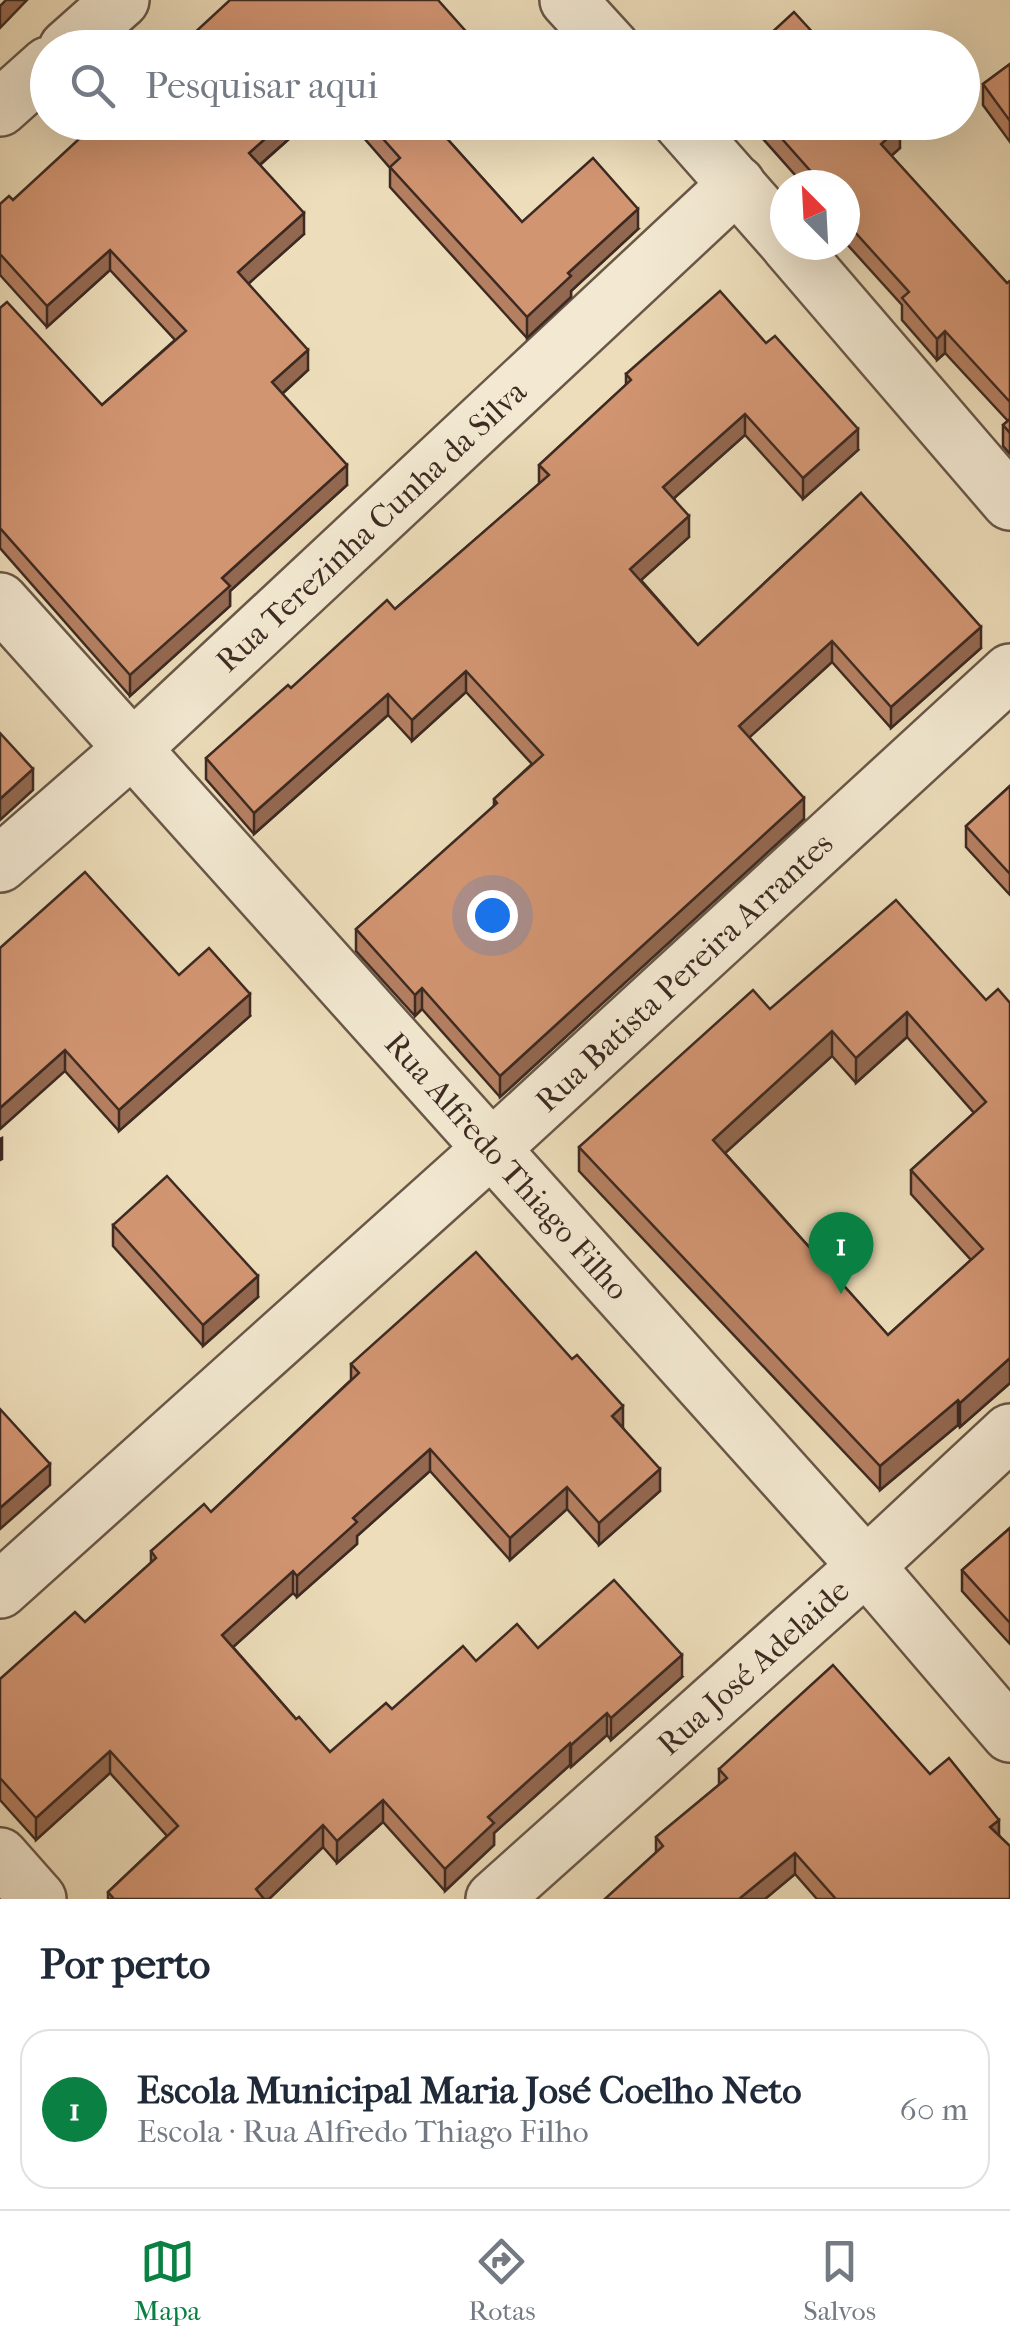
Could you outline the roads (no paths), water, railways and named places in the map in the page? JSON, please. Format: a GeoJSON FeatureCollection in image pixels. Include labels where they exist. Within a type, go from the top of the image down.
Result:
{"type":"FeatureCollection","features":[{"type":"Feature","properties":{"kind":"street"},"geometry":{"type":"LineString","coordinates":[[88,30],[120,0]]}},
{"type":"Feature","properties":{"kind":"street"},"geometry":{"type":"LineString","coordinates":[[568,0],[596,30]]}},
{"type":"Feature","properties":{"kind":"street"},"geometry":{"type":"LineString","coordinates":[[0,108],[30,81]]}},
{"type":"Feature","properties":{"kind":"street"},"geometry":{"type":"LineString","coordinates":[[697,140],[770,222]]}},
{"type":"Feature","properties":{"kind":"street","name":"Rua Terezinha Cunha da Silva"},"geometry":{"type":"LineString","coordinates":[[0,864],[133,748],[737,184]]}},
{"type":"Feature","properties":{"kind":"street"},"geometry":{"type":"LineString","coordinates":[[802,260],[1010,502]]}},
{"type":"Feature","properties":{"kind":"street","name":"Rua Alfredo Thiago Filho"},"geometry":{"type":"LineString","coordinates":[[0,601],[866,1566],[1010,1734]]}},
{"type":"Feature","properties":{"kind":"street","name":"Rua Batista Pereira Arrantes"},"geometry":{"type":"LineString","coordinates":[[0,1590],[492,1148],[1010,672]]}},
{"type":"Feature","properties":{"kind":"street","name":"Rua José Adelaide"},"geometry":{"type":"LineString","coordinates":[[494,1899],[1010,1432]]}},
{"type":"Feature","properties":{"kind":"street"},"geometry":{"type":"LineString","coordinates":[[0,1856],[38,1899]]}},
{"type":"Feature","properties":{"kind":"place","name":"Escola Municipal Maria José Coelho Neto"},"geometry":{"type":"Point","coordinates":[841,1294]}}]}
